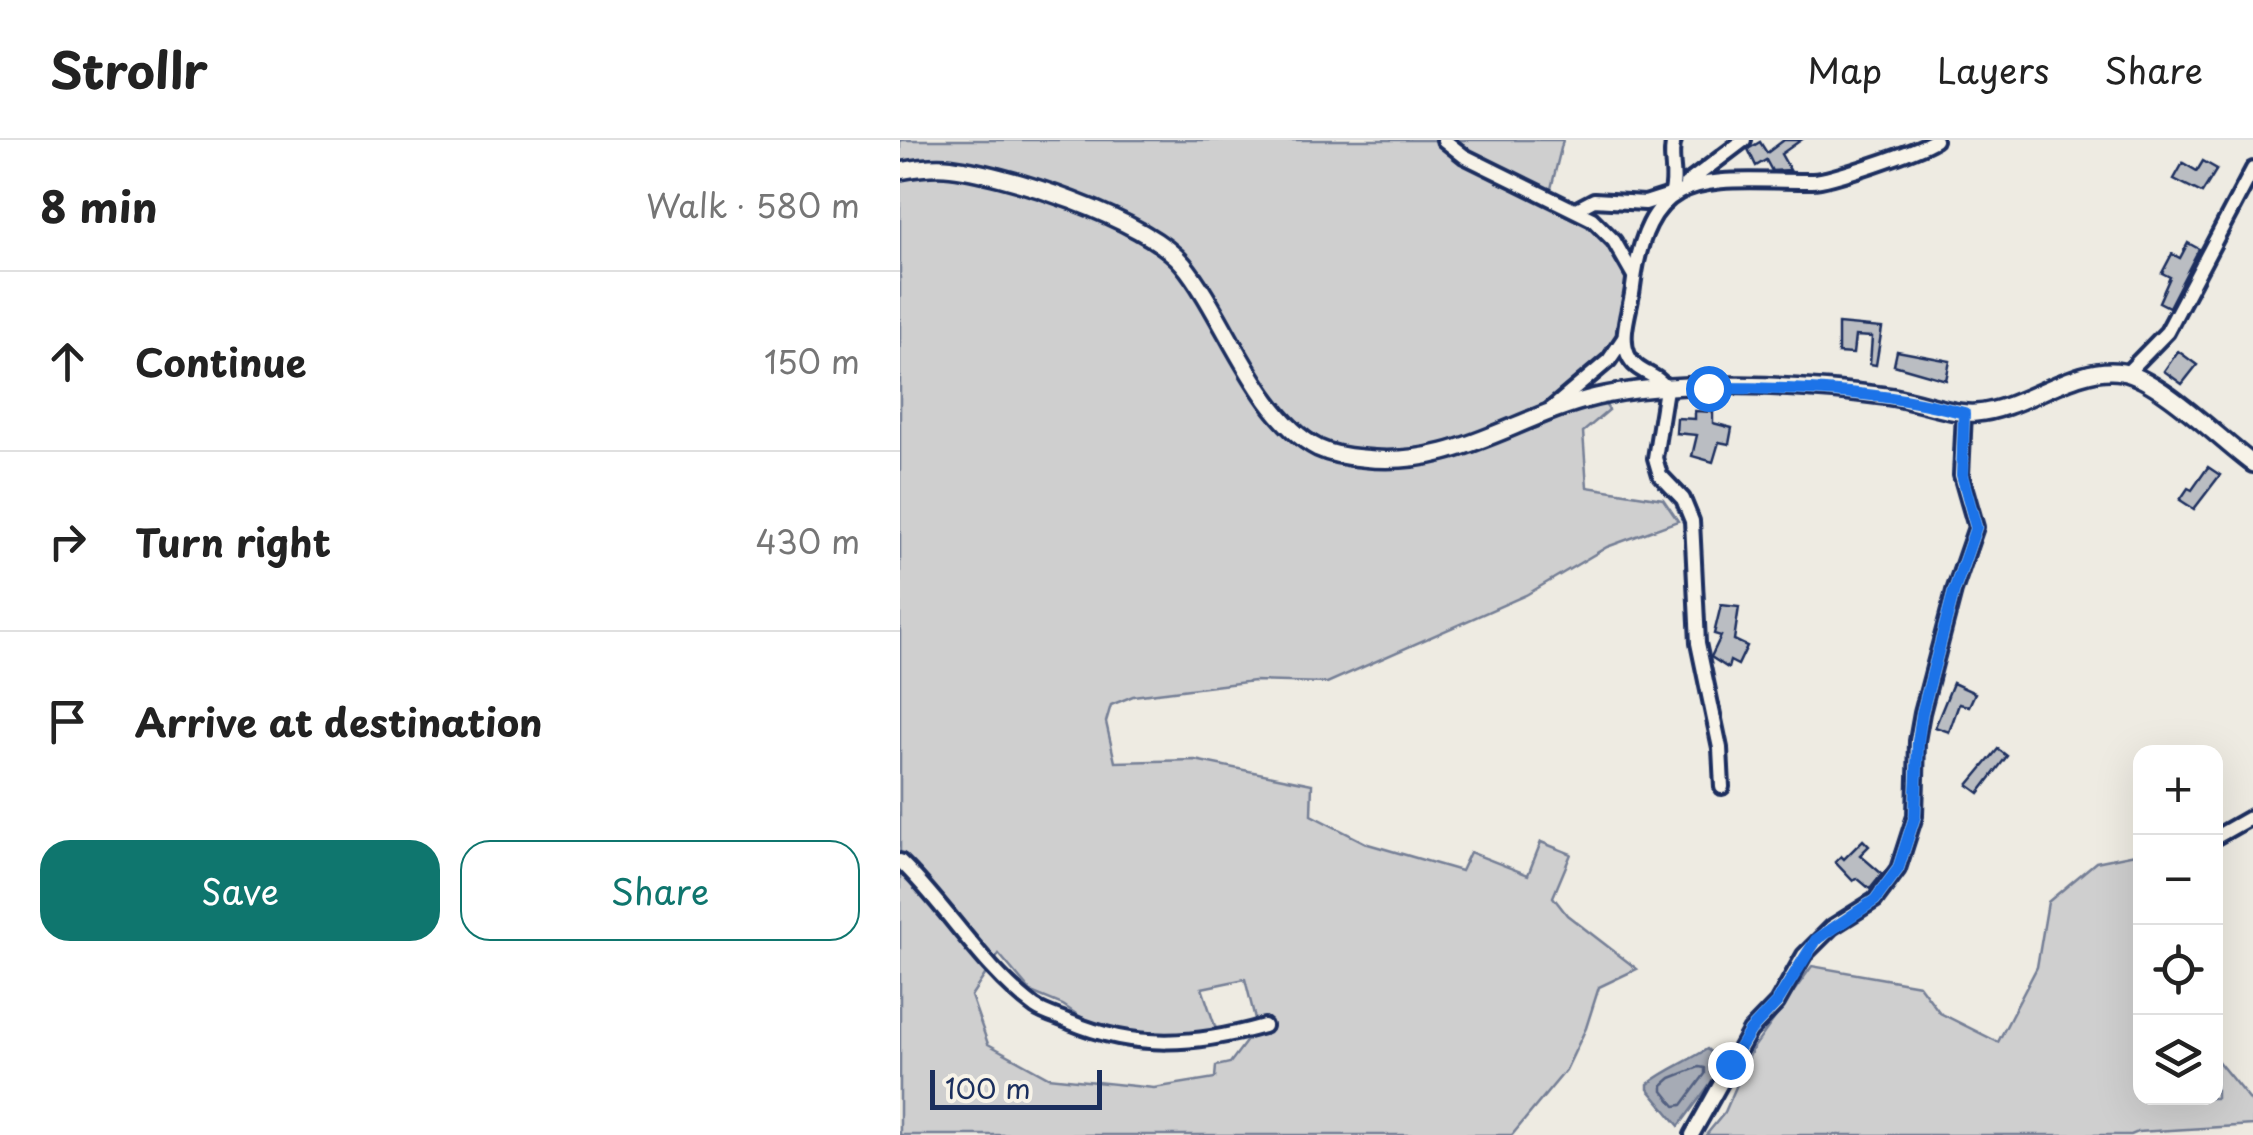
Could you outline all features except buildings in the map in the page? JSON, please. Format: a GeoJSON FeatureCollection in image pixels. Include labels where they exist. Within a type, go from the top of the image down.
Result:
{"type":"FeatureCollection","features":[{"type":"Feature","properties":{"kind":"street"},"geometry":{"type":"LineString","coordinates":[[1444,140],[1491,170],[1575,210],[1603,228],[1634,276]]}},
{"type":"Feature","properties":{"kind":"street"},"geometry":{"type":"LineString","coordinates":[[1545,414],[1609,360],[1624,338],[1634,276],[1648,231],[1671,195],[1676,173],[1671,150],[1674,140]]}},
{"type":"Feature","properties":{"kind":"street"},"geometry":{"type":"LineString","coordinates":[[1671,195],[1744,140]]}},
{"type":"Feature","properties":{"kind":"street"},"geometry":{"type":"LineString","coordinates":[[1575,210],[1594,200],[1645,203],[1686,187],[1722,181],[1822,180],[1908,154],[1935,140]]}},
{"type":"Feature","properties":{"kind":"street"},"geometry":{"type":"LineString","coordinates":[[900,171],[922,166],[949,167],[1017,182],[1130,225],[1158,242],[1183,264],[1283,418],[1319,448],[1380,460],[1414,458],[1458,450],[1598,397],[1666,389],[1854,392],[1897,397],[1964,413],[1991,410],[2097,373],[2127,373],[2157,388],[2253,464]]}},
{"type":"Feature","properties":{"kind":"street"},"geometry":{"type":"LineString","coordinates":[[2127,373],[2167,332],[2253,169]]}},
{"type":"Feature","properties":{"kind":"street"},"geometry":{"type":"LineString","coordinates":[[1624,338],[1634,366],[1662,381],[1666,389],[1655,458],[1660,475],[1683,500],[1692,520],[1698,643],[1720,748],[1722,787]]}},
{"type":"Feature","properties":{"kind":"street"},"geometry":{"type":"LineString","coordinates":[[1692,1135],[1740,1047],[1777,1002],[1804,955],[1832,926],[1875,900],[1898,869],[1915,816],[1922,713],[1954,591],[1976,527],[1962,475],[1964,413]]}},
{"type":"Feature","properties":{"kind":"street"},"geometry":{"type":"LineString","coordinates":[[2220,835],[2253,816]]}},
{"type":"Feature","properties":{"kind":"street"},"geometry":{"type":"LineString","coordinates":[[900,861],[1009,984],[1038,1009],[1090,1031],[1162,1043],[1195,1043],[1264,1026]]}},
{"type":"Feature","properties":{"kind":"shaded area"},"geometry":{"type":"Polygon","coordinates":[[[900,140],[1563,140],[1547,205],[1581,210],[1633,254],[1619,334],[1589,382],[1609,410],[1583,432],[1587,487],[1663,499],[1678,521],[1607,547],[1526,595],[1327,683],[1254,681],[1133,696],[1111,705],[1106,722],[1115,762],[1195,760],[1312,784],[1311,815],[1368,844],[1461,871],[1470,852],[1528,875],[1541,842],[1571,854],[1553,897],[1567,915],[1637,969],[1599,987],[1586,1028],[1566,1070],[1512,1135],[900,1135],[900,140]],[[999,954],[971,996],[988,1044],[1048,1077],[1154,1088],[1215,1078],[1216,1066],[1230,1063],[1257,1027],[1245,979],[1202,988],[1217,1032],[1190,1039],[1119,1032],[1088,1022],[1063,1005],[1031,992],[999,954]]]}},
{"type":"Feature","properties":{"kind":"shaded area"},"geometry":{"type":"Polygon","coordinates":[[[2133,854],[2133,1105],[2223,1105],[2223,1068],[2253,1104],[2253,1125],[2131,1135],[1706,1135],[1725,1112],[1752,1050],[1812,966],[1919,985],[1940,1013],[1998,1042],[2037,967],[2048,902],[2096,862],[2133,854]]]}},
{"type":"Feature","properties":{"kind":"water"},"geometry":{"type":"Polygon","coordinates":[[[1707,1049],[1723,1063],[1721,1069],[1679,1126],[1648,1084],[1707,1049]]]}},
{"type":"Feature","properties":{"kind":"route"},"geometry":{"type":"LineString","coordinates":[[1708,388],[1854,392],[1897,397],[1964,413],[1963,488],[1976,527],[1954,591],[1922,713],[1915,816],[1898,869],[1875,900],[1816,940],[1777,1002],[1750,1031],[1730,1064]]}}]}
